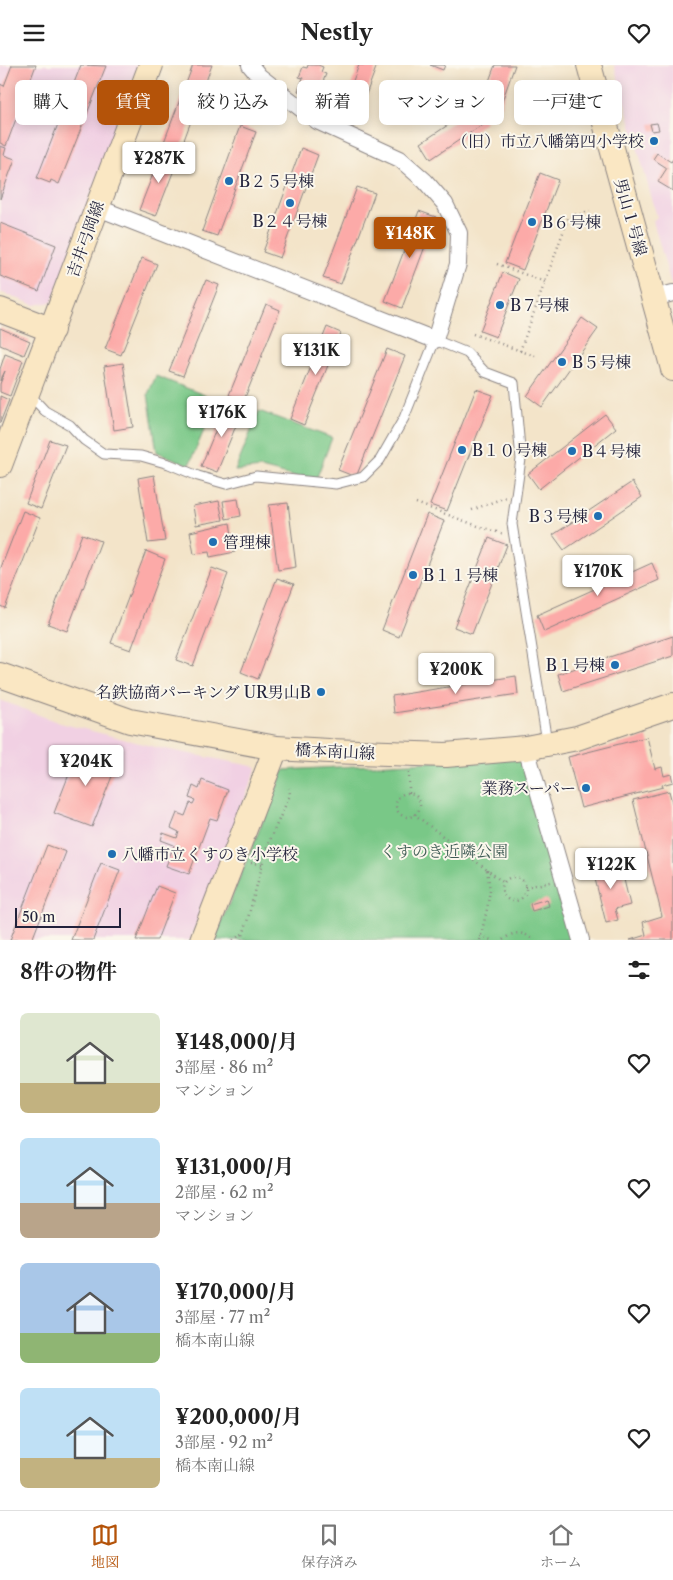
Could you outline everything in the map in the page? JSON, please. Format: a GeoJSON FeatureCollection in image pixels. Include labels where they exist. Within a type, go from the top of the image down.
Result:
{"type":"FeatureCollection","features":[{"type":"Feature","properties":{"kind":"street","name":"吉井弓岡線"},"geometry":{"type":"LineString","coordinates":[[0,465],[151,65]]}},
{"type":"Feature","properties":{"kind":"street"},"geometry":{"type":"LineString","coordinates":[[96,207],[436,340],[458,264],[459,233],[446,204],[425,181],[400,159],[317,121],[259,76],[250,65]]}},
{"type":"Feature","properties":{"kind":"street","name":"男山１号線"},"geometry":{"type":"LineString","coordinates":[[589,65],[664,296],[673,369]]}},
{"type":"Feature","properties":{"kind":"street"},"geometry":{"type":"LineString","coordinates":[[0,310],[52,330]]}},
{"type":"Feature","properties":{"kind":"street","name":"橋本南山線"},"geometry":{"type":"LineString","coordinates":[[0,675],[130,721],[276,748],[446,755],[537,746],[577,738],[673,705]]}},
{"type":"Feature","properties":{"kind":"street"},"geometry":{"type":"LineString","coordinates":[[537,746],[581,940]]}},
{"type":"Feature","properties":{"kind":"street"},"geometry":{"type":"LineString","coordinates":[[202,940],[276,748]]}},
{"type":"Feature","properties":{"kind":"lane"},"geometry":{"type":"LineString","coordinates":[[28,393],[45,411],[70,425],[84,440],[104,454],[141,456],[226,484],[256,476],[336,484],[363,477],[380,460],[404,418],[436,340],[466,353],[485,372],[514,383],[521,459],[512,524],[537,746]]}},
{"type":"Feature","properties":{"kind":"path"},"geometry":{"type":"LineString","coordinates":[[520,351],[569,216],[590,211]]}},
{"type":"Feature","properties":{"kind":"path"},"geometry":{"type":"LineString","coordinates":[[497,264],[545,282]]}},
{"type":"Feature","properties":{"kind":"path"},"geometry":{"type":"LineString","coordinates":[[473,334],[534,356]]}},
{"type":"Feature","properties":{"kind":"path"},"geometry":{"type":"LineString","coordinates":[[472,510],[517,493]]}},
{"type":"Feature","properties":{"kind":"path"},"geometry":{"type":"LineString","coordinates":[[416,503],[514,537]]}},
{"type":"Feature","properties":{"kind":"path"},"geometry":{"type":"LineString","coordinates":[[409,774],[409,793]]}},
{"type":"Feature","properties":{"kind":"path"},"geometry":{"type":"LineString","coordinates":[[242,940],[268,844],[290,795],[289,788]]}},
{"type":"Feature","properties":{"kind":"path"},"geometry":{"type":"LineString","coordinates":[[409,793],[416,797],[419,803],[418,810],[410,816],[402,815],[396,807],[399,797],[409,793]]}},
{"type":"Feature","properties":{"kind":"path"},"geometry":{"type":"LineString","coordinates":[[414,814],[504,883]]}},
{"type":"Feature","properties":{"kind":"path"},"geometry":{"type":"LineString","coordinates":[[247,863],[262,864]]}},
{"type":"Feature","properties":{"kind":"path"},"geometry":{"type":"LineString","coordinates":[[480,940],[490,890],[487,870]]}},
{"type":"Feature","properties":{"kind":"path"},"geometry":{"type":"LineString","coordinates":[[510,878],[518,878],[523,882],[525,887],[521,899],[513,901],[506,898],[502,891],[504,883],[510,878]]}},
{"type":"Feature","properties":{"kind":"path"},"geometry":{"type":"LineString","coordinates":[[525,887],[553,882]]}},
{"type":"Feature","properties":{"kind":"path"},"geometry":{"type":"LineString","coordinates":[[233,940],[244,933]]}},
{"type":"Feature","properties":{"kind":"path"},"geometry":{"type":"LineString","coordinates":[[503,940],[513,933],[520,933],[527,935],[533,940]]}},
{"type":"Feature","properties":{"kind":"path"},"geometry":{"type":"LineString","coordinates":[[480,936],[491,940]]}},
{"type":"Feature","properties":{"kind":"shaded area"},"geometry":{"type":"Polygon","coordinates":[[[0,65],[138,65],[133,80],[97,80],[97,125],[116,125],[52,302],[35,305],[0,292],[0,65]]]}},
{"type":"Feature","properties":{"kind":"shaded area","name":"（旧）市立八幡第四小学校"},"geometry":{"type":"Polygon","coordinates":[[[614,65],[673,65],[673,283],[671,284],[653,221],[657,217],[622,93],[622,80],[618,80],[614,65]]]}},
{"type":"Feature","properties":{"kind":"shaded area","name":"八幡市立くすのき小学校"},"geometry":{"type":"Polygon","coordinates":[[[0,700],[60,723],[155,747],[257,767],[190,940],[0,940],[0,700]]]}},
{"type":"Feature","properties":{"kind":"green space"},"geometry":{"type":"Polygon","coordinates":[[[156,376],[217,400],[189,465],[157,452],[148,394],[156,376]]]}},
{"type":"Feature","properties":{"kind":"green space"},"geometry":{"type":"Polygon","coordinates":[[[259,411],[332,438],[315,482],[261,468],[235,471],[259,411]]]}},
{"type":"Feature","properties":{"kind":"green space","name":"くすのき近隣公園"},"geometry":{"type":"Polygon","coordinates":[[[517,757],[523,764],[572,940],[214,940],[284,770],[517,757]]]}},
{"type":"Feature","properties":{"kind":"building"},"geometry":{"type":"Polygon","coordinates":[[[12,65],[36,65],[30,80],[15,80],[15,122],[6,146],[0,143],[0,84],[4,86],[12,65]]]}},
{"type":"Feature","properties":{"kind":"building"},"geometry":{"type":"Polygon","coordinates":[[[81,65],[106,66],[100,80],[97,80],[97,89],[87,114],[87,80],[75,80],[81,65]]]}},
{"type":"Feature","properties":{"kind":"building"},"geometry":{"type":"Polygon","coordinates":[[[193,65],[212,65],[206,80],[187,80],[193,65]]]}},
{"type":"Feature","properties":{"kind":"building"},"geometry":{"type":"Polygon","coordinates":[[[308,65],[323,67],[321,72],[326,74],[324,80],[302,80],[303,78],[299,77],[303,67],[307,68],[308,65]]]}},
{"type":"Feature","properties":{"kind":"building"},"geometry":{"type":"Polygon","coordinates":[[[359,65],[377,65],[369,87],[369,80],[353,80],[359,65]]]}},
{"type":"Feature","properties":{"kind":"building"},"geometry":{"type":"Polygon","coordinates":[[[430,65],[445,65],[443,70],[430,65]]]}},
{"type":"Feature","properties":{"kind":"building"},"geometry":{"type":"Polygon","coordinates":[[[495,65],[515,65],[504,96],[504,80],[489,80],[495,65]]]}},
{"type":"Feature","properties":{"kind":"building"},"geometry":{"type":"Polygon","coordinates":[[[179,102],[179,125],[190,125],[181,148],[164,142],[179,102]]]}},
{"type":"Feature","properties":{"kind":"building"},"geometry":{"type":"Polygon","coordinates":[[[657,123],[659,130],[652,131],[650,124],[657,123]]]}},
{"type":"Feature","properties":{"kind":"building"},"geometry":{"type":"Polygon","coordinates":[[[58,125],[82,125],[59,184],[51,180],[50,183],[37,178],[58,125]]]}},
{"type":"Feature","properties":{"kind":"building"},"geometry":{"type":"Polygon","coordinates":[[[448,125],[482,125],[431,159],[421,143],[448,125]]]}},
{"type":"Feature","properties":{"kind":"building","name":"B２５号棟"},"geometry":{"type":"Polygon","coordinates":[[[240,126],[256,132],[217,236],[202,231],[240,126]]]}},
{"type":"Feature","properties":{"kind":"building"},"geometry":{"type":"Polygon","coordinates":[[[0,146],[6,148],[4,155],[15,159],[0,199],[0,146]]]}},
{"type":"Feature","properties":{"kind":"building","name":"B２４号棟"},"geometry":{"type":"Polygon","coordinates":[[[301,148],[318,155],[280,258],[263,252],[301,148]]]}},
{"type":"Feature","properties":{"kind":"building"},"geometry":{"type":"Polygon","coordinates":[[[162,151],[179,157],[156,216],[139,210],[162,151]]]}},
{"type":"Feature","properties":{"kind":"building"},"geometry":{"type":"Polygon","coordinates":[[[657,153],[671,162],[673,159],[673,191],[658,182],[667,168],[653,159],[657,153]]]}},
{"type":"Feature","properties":{"kind":"building","name":"B６号棟"},"geometry":{"type":"Polygon","coordinates":[[[540,173],[558,180],[523,270],[505,263],[540,173]]]}},
{"type":"Feature","properties":{"kind":"building"},"geometry":{"type":"Polygon","coordinates":[[[357,187],[375,193],[341,284],[323,278],[357,187]]]}},
{"type":"Feature","properties":{"kind":"building"},"geometry":{"type":"Polygon","coordinates":[[[419,211],[436,217],[402,308],[385,301],[419,211]]]}},
{"type":"Feature","properties":{"kind":"building"},"geometry":{"type":"Polygon","coordinates":[[[0,223],[56,245],[39,291],[0,276],[0,223]]]}},
{"type":"Feature","properties":{"kind":"building"},"geometry":{"type":"Polygon","coordinates":[[[142,258],[157,264],[121,355],[105,349],[142,258]]]}},
{"type":"Feature","properties":{"kind":"building","name":"B７号棟"},"geometry":{"type":"Polygon","coordinates":[[[503,272],[519,279],[496,337],[480,331],[503,272]]]}},
{"type":"Feature","properties":{"kind":"building"},"geometry":{"type":"Polygon","coordinates":[[[206,280],[219,285],[183,376],[169,371],[206,280]]]}},
{"type":"Feature","properties":{"kind":"building"},"geometry":{"type":"Polygon","coordinates":[[[266,304],[280,310],[244,400],[229,395],[266,304]]]}},
{"type":"Feature","properties":{"kind":"building","name":"B５号棟"},"geometry":{"type":"Polygon","coordinates":[[[582,318],[598,329],[542,407],[527,396],[582,318]]]}},
{"type":"Feature","properties":{"kind":"building"},"geometry":{"type":"Polygon","coordinates":[[[327,327],[341,333],[304,425],[290,419],[327,327]]]}},
{"type":"Feature","properties":{"kind":"building"},"geometry":{"type":"Polygon","coordinates":[[[0,328],[30,341],[24,355],[0,345],[0,328]]]}},
{"type":"Feature","properties":{"kind":"building"},"geometry":{"type":"Polygon","coordinates":[[[387,349],[405,356],[356,477],[338,470],[387,349]]]}},
{"type":"Feature","properties":{"kind":"building"},"geometry":{"type":"Polygon","coordinates":[[[5,354],[23,361],[10,396],[0,392],[0,384],[5,371],[0,381],[0,369],[5,354]]]}},
{"type":"Feature","properties":{"kind":"building"},"geometry":{"type":"Polygon","coordinates":[[[123,363],[133,427],[114,430],[104,366],[123,363]]]}},
{"type":"Feature","properties":{"kind":"building","name":"B１０号棟"},"geometry":{"type":"Polygon","coordinates":[[[476,389],[493,395],[447,511],[430,505],[476,389]]]}},
{"type":"Feature","properties":{"kind":"building"},"geometry":{"type":"Polygon","coordinates":[[[0,396],[9,400],[0,423],[0,396]]]}},
{"type":"Feature","properties":{"kind":"building"},"geometry":{"type":"Polygon","coordinates":[[[226,405],[242,411],[217,472],[201,466],[226,405]]]}},
{"type":"Feature","properties":{"kind":"building","name":"B４号棟"},"geometry":{"type":"Polygon","coordinates":[[[605,414],[616,428],[539,489],[528,474],[605,414]]]}},
{"type":"Feature","properties":{"kind":"building"},"geometry":{"type":"Polygon","coordinates":[[[50,440],[66,445],[41,509],[26,503],[50,440]]]}},
{"type":"Feature","properties":{"kind":"building"},"geometry":{"type":"Polygon","coordinates":[[[154,475],[165,541],[148,543],[138,478],[154,475]]]}},
{"type":"Feature","properties":{"kind":"building","name":"B３号棟"},"geometry":{"type":"Polygon","coordinates":[[[632,482],[642,497],[564,550],[553,535],[632,482]]]}},
{"type":"Feature","properties":{"kind":"building"},"geometry":{"type":"Polygon","coordinates":[[[238,499],[241,516],[226,519],[223,501],[238,499]]]}},
{"type":"Feature","properties":{"kind":"building"},"geometry":{"type":"Polygon","coordinates":[[[219,501],[223,520],[196,525],[193,506],[219,501]]]}},
{"type":"Feature","properties":{"kind":"building"},"geometry":{"type":"Polygon","coordinates":[[[288,503],[296,567],[278,570],[269,505],[288,503]]]}},
{"type":"Feature","properties":{"kind":"building"},"geometry":{"type":"Polygon","coordinates":[[[23,511],[40,518],[5,608],[0,606],[0,570],[23,511]]]}},
{"type":"Feature","properties":{"kind":"building","name":"B１１号棟"},"geometry":{"type":"Polygon","coordinates":[[[427,514],[444,521],[399,637],[382,630],[427,514]]]}},
{"type":"Feature","properties":{"kind":"building","name":"管理棟"},"geometry":{"type":"Polygon","coordinates":[[[230,523],[235,552],[210,557],[209,552],[194,554],[190,532],[230,523]]]}},
{"type":"Feature","properties":{"kind":"building"},"geometry":{"type":"Polygon","coordinates":[[[82,534],[101,541],[67,631],[48,624],[82,534]]]}},
{"type":"Feature","properties":{"kind":"building"},"geometry":{"type":"Polygon","coordinates":[[[489,538],[507,545],[472,634],[454,627],[489,538]]]}},
{"type":"Feature","properties":{"kind":"building"},"geometry":{"type":"Polygon","coordinates":[[[146,551],[165,559],[131,650],[111,643],[146,551]]]}},
{"type":"Feature","properties":{"kind":"building"},"geometry":{"type":"Polygon","coordinates":[[[652,563],[659,580],[544,632],[537,615],[652,563]]]}},
{"type":"Feature","properties":{"kind":"building"},"geometry":{"type":"Polygon","coordinates":[[[212,568],[228,574],[193,666],[176,660],[212,568]]]}},
{"type":"Feature","properties":{"kind":"building"},"geometry":{"type":"Polygon","coordinates":[[[277,578],[294,584],[258,679],[241,672],[277,578]]]}},
{"type":"Feature","properties":{"kind":"building","name":"B１号棟"},"geometry":{"type":"Polygon","coordinates":[[[673,636],[673,656],[563,691],[558,674],[673,636]]]}},
{"type":"Feature","properties":{"kind":"building"},"geometry":{"type":"Polygon","coordinates":[[[516,676],[518,694],[394,713],[392,696],[516,676]]]}},
{"type":"Feature","properties":{"kind":"building"},"geometry":{"type":"Polygon","coordinates":[[[647,737],[655,769],[662,767],[664,776],[671,774],[673,782],[662,785],[663,787],[581,808],[568,757],[647,737]]]}},
{"type":"Feature","properties":{"kind":"building"},"geometry":{"type":"Polygon","coordinates":[[[80,746],[118,761],[92,827],[54,813],[80,746]]]}},
{"type":"Feature","properties":{"kind":"building"},"geometry":{"type":"Polygon","coordinates":[[[202,780],[228,790],[217,820],[210,818],[189,874],[166,866],[174,845],[161,840],[163,833],[177,838],[179,832],[171,828],[177,813],[185,816],[190,803],[193,804],[195,800],[189,798],[193,786],[199,789],[202,780]]]}},
{"type":"Feature","properties":{"kind":"building"},"geometry":{"type":"Polygon","coordinates":[[[669,791],[673,806],[673,940],[630,940],[646,935],[643,922],[662,916],[633,800],[669,791]]]}},
{"type":"Feature","properties":{"kind":"building"},"geometry":{"type":"Polygon","coordinates":[[[47,845],[66,852],[32,940],[10,940],[47,845]]]}},
{"type":"Feature","properties":{"kind":"building"},"geometry":{"type":"Polygon","coordinates":[[[616,861],[618,868],[613,869],[614,873],[622,871],[630,905],[615,909],[618,920],[606,923],[592,867],[616,861]]]}},
{"type":"Feature","properties":{"kind":"building"},"geometry":{"type":"Polygon","coordinates":[[[101,863],[120,870],[93,940],[71,940],[101,863]]]}},
{"type":"Feature","properties":{"kind":"building"},"geometry":{"type":"Polygon","coordinates":[[[157,886],[175,893],[157,940],[136,940],[157,886]]]}},
{"type":"Feature","properties":{"kind":"building"},"geometry":{"type":"Polygon","coordinates":[[[547,899],[549,906],[532,911],[530,904],[547,899]]]}},
{"type":"Feature","properties":{"kind":"place","name":"（旧）市立八幡第四小学校"},"geometry":{"type":"Point","coordinates":[654,141]}},
{"type":"Feature","properties":{"kind":"place","name":"B２５号棟"},"geometry":{"type":"Point","coordinates":[229,181]}},
{"type":"Feature","properties":{"kind":"place","name":"B２４号棟"},"geometry":{"type":"Point","coordinates":[290,203]}},
{"type":"Feature","properties":{"kind":"place","name":"B６号棟"},"geometry":{"type":"Point","coordinates":[532,222]}},
{"type":"Feature","properties":{"kind":"place","name":"B７号棟"},"geometry":{"type":"Point","coordinates":[500,305]}},
{"type":"Feature","properties":{"kind":"place","name":"B５号棟"},"geometry":{"type":"Point","coordinates":[562,362]}},
{"type":"Feature","properties":{"kind":"place","name":"B１０号棟"},"geometry":{"type":"Point","coordinates":[462,450]}},
{"type":"Feature","properties":{"kind":"place","name":"B４号棟"},"geometry":{"type":"Point","coordinates":[572,451]}},
{"type":"Feature","properties":{"kind":"place","name":"B３号棟"},"geometry":{"type":"Point","coordinates":[598,516]}},
{"type":"Feature","properties":{"kind":"place","name":"管理棟"},"geometry":{"type":"Point","coordinates":[213,542]}},
{"type":"Feature","properties":{"kind":"place","name":"B１１号棟"},"geometry":{"type":"Point","coordinates":[413,575]}},
{"type":"Feature","properties":{"kind":"place","name":"B１号棟"},"geometry":{"type":"Point","coordinates":[615,665]}},
{"type":"Feature","properties":{"kind":"place","name":"名鉄協商パーキング UR男山B"},"geometry":{"type":"Point","coordinates":[321,692]}},
{"type":"Feature","properties":{"kind":"place","name":"業務スーパー"},"geometry":{"type":"Point","coordinates":[586,788]}},
{"type":"Feature","properties":{"kind":"place","name":"八幡市立くすのき小学校"},"geometry":{"type":"Point","coordinates":[112,854]}}]}
